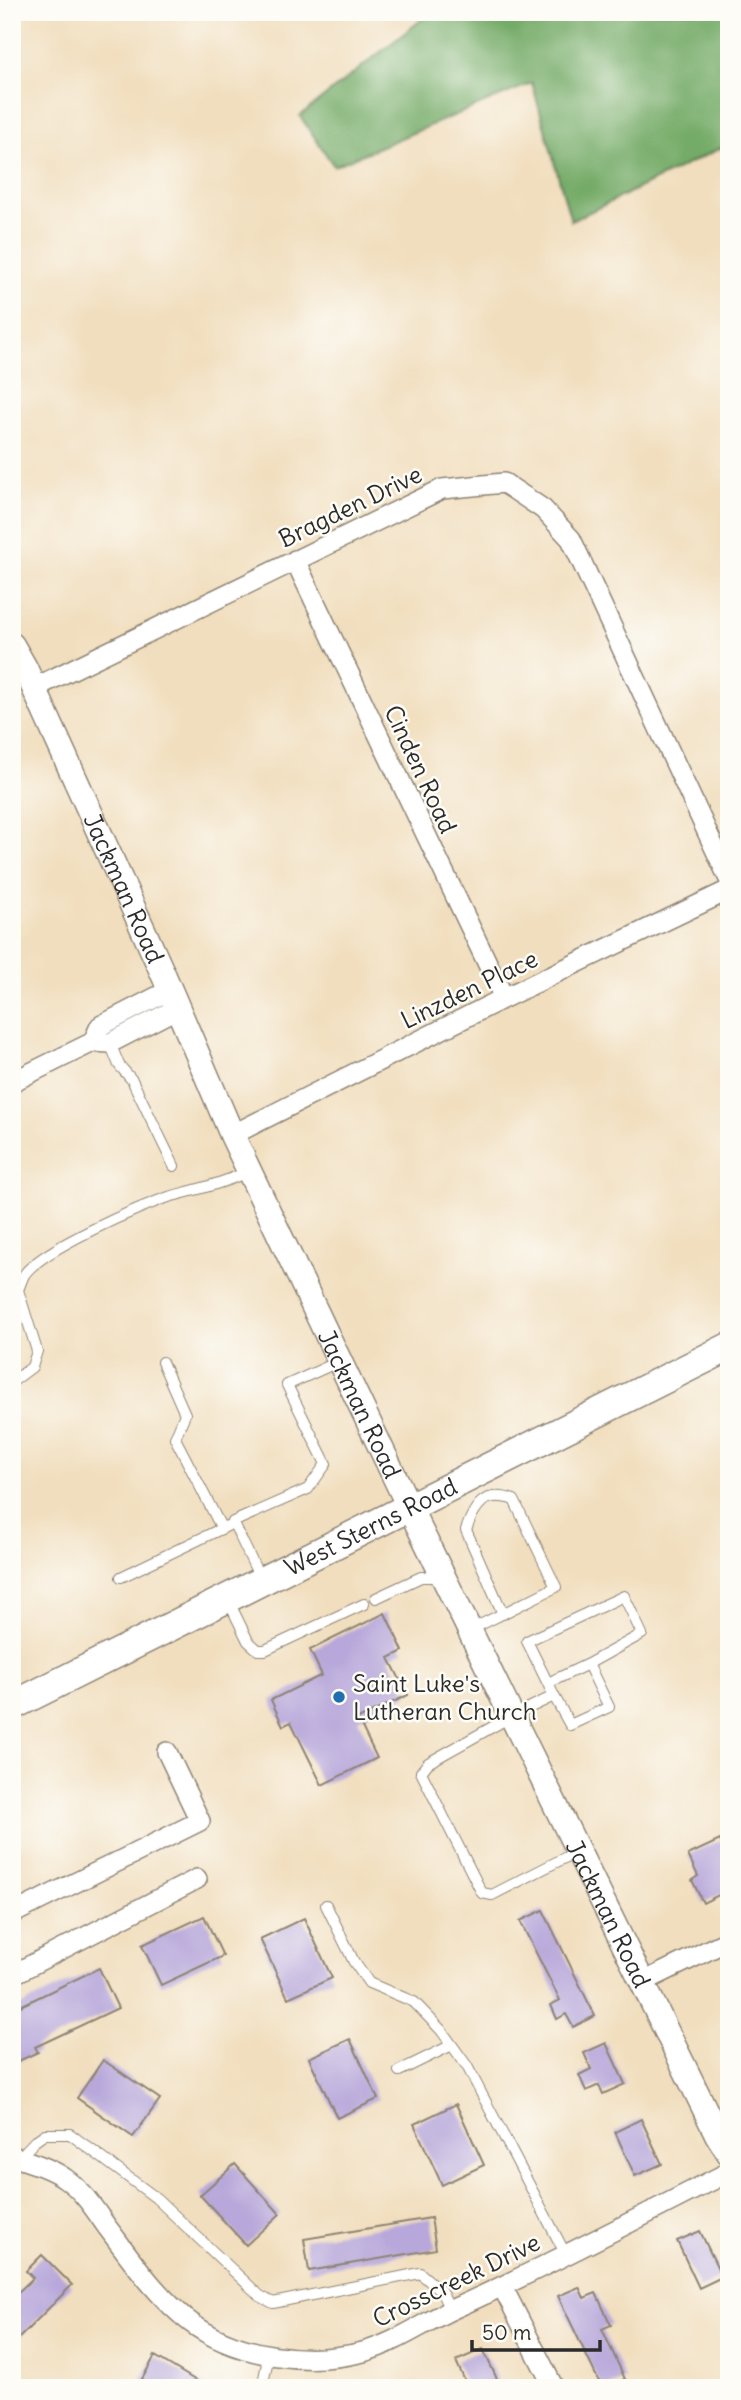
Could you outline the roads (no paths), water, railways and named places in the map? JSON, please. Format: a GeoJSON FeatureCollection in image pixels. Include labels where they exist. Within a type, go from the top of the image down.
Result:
{"type":"FeatureCollection","features":[{"type":"Feature","properties":{"kind":"main road","name":"West Sterns Road"},"geometry":{"type":"LineString","coordinates":[[12,1706],[729,1348]]}},
{"type":"Feature","properties":{"kind":"street","name":"Bragden Drive"},"geometry":{"type":"LineString","coordinates":[[34,688],[442,489],[504,483],[543,509],[571,539],[729,879]]}},
{"type":"Feature","properties":{"kind":"street","name":"Cinden Road"},"geometry":{"type":"LineString","coordinates":[[295,560],[504,998]]}},
{"type":"Feature","properties":{"kind":"street","name":"Jackman Road"},"geometry":{"type":"LineString","coordinates":[[12,645],[34,688],[174,999],[232,1135],[444,1577],[717,2134],[729,2152]]}},
{"type":"Feature","properties":{"kind":"street","name":"Linzden Place"},"geometry":{"type":"LineString","coordinates":[[232,1135],[504,998],[729,890]]}},
{"type":"Feature","properties":{"kind":"street"},"geometry":{"type":"LineString","coordinates":[[12,1082],[101,1042],[100,1026],[174,999]]}},
{"type":"Feature","properties":{"kind":"street"},"geometry":{"type":"LineString","coordinates":[[12,1914],[200,1821],[167,1752]]}},
{"type":"Feature","properties":{"kind":"street"},"geometry":{"type":"LineString","coordinates":[[12,1975],[197,1879]]}},
{"type":"Feature","properties":{"kind":"street"},"geometry":{"type":"LineString","coordinates":[[643,1982],[729,1940]]}},
{"type":"Feature","properties":{"kind":"street","name":"Crosscreek Drive"},"geometry":{"type":"LineString","coordinates":[[15,2157],[66,2179],[92,2206],[153,2288],[191,2323],[221,2340],[269,2354],[329,2358],[363,2352],[401,2337],[729,2172]]}},
{"type":"Feature","properties":{"kind":"street"},"geometry":{"type":"LineString","coordinates":[[502,2286],[554,2388]]}},
{"type":"Feature","properties":{"kind":"lane"},"geometry":{"type":"LineString","coordinates":[[101,1042],[132,1080],[174,1166]]}},
{"type":"Feature","properties":{"kind":"lane"},"geometry":{"type":"LineString","coordinates":[[12,1382],[32,1367],[37,1351],[18,1290],[25,1273],[63,1244],[145,1207],[223,1183],[250,1171]]}},
{"type":"Feature","properties":{"kind":"lane"},"geometry":{"type":"LineString","coordinates":[[121,1577],[308,1489],[326,1464],[287,1385],[340,1361]]}},
{"type":"Feature","properties":{"kind":"lane"},"geometry":{"type":"LineString","coordinates":[[162,1362],[185,1414],[175,1438],[222,1528]]}},
{"type":"Feature","properties":{"kind":"lane"},"geometry":{"type":"LineString","coordinates":[[470,1630],[503,1614],[556,1587],[514,1500],[499,1495],[484,1500],[472,1511],[466,1530],[503,1614]]}},
{"type":"Feature","properties":{"kind":"lane"},"geometry":{"type":"LineString","coordinates":[[233,1522],[262,1581]]}},
{"type":"Feature","properties":{"kind":"lane"},"geometry":{"type":"LineString","coordinates":[[376,1598],[421,1577],[444,1577]]}},
{"type":"Feature","properties":{"kind":"lane"},"geometry":{"type":"LineString","coordinates":[[548,1683],[642,1634],[624,1595],[527,1642],[554,1696],[570,1725],[609,1707],[588,1664]]}},
{"type":"Feature","properties":{"kind":"lane"},"geometry":{"type":"LineString","coordinates":[[227,1598],[248,1641],[258,1650],[265,1650],[364,1604]]}},
{"type":"Feature","properties":{"kind":"lane"},"geometry":{"type":"LineString","coordinates":[[554,1696],[428,1763],[422,1768],[422,1776],[485,1895],[492,1895],[579,1851]]}},
{"type":"Feature","properties":{"kind":"lane"},"geometry":{"type":"LineString","coordinates":[[326,1905],[354,1962],[369,1983],[414,2002],[441,2030],[467,2066],[565,2253]]}},
{"type":"Feature","properties":{"kind":"lane"},"geometry":{"type":"LineString","coordinates":[[399,2071],[452,2045]]}},
{"type":"Feature","properties":{"kind":"lane"},"geometry":{"type":"LineString","coordinates":[[15,2157],[46,2134],[70,2134],[156,2198],[260,2296],[272,2303],[420,2273],[441,2291],[450,2310]]}},
{"type":"Feature","properties":{"kind":"lane"},"geometry":{"type":"LineString","coordinates":[[262,2388],[269,2354]]}},
{"type":"Feature","properties":{"kind":"place","name":"Saint Luke's Lutheran Church"},"geometry":{"type":"Point","coordinates":[339,1697]}}]}
